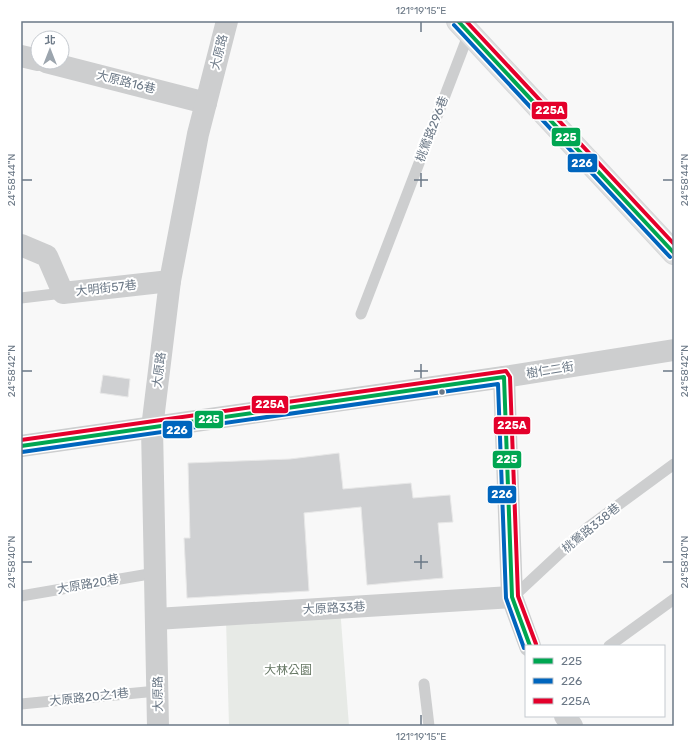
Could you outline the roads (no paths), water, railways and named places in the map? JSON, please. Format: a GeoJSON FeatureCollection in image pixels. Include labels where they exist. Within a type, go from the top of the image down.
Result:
{"type":"FeatureCollection","features":[{"type":"Feature","properties":{"kind":"main road"},"geometry":{"type":"LineString","coordinates":[[463,27],[674,253]]}},
{"type":"Feature","properties":{"kind":"street","name":"大原路"},"geometry":{"type":"LineString","coordinates":[[158,726],[152,428],[170,281],[198,134],[227,21]]}},
{"type":"Feature","properties":{"kind":"street","name":"大原路16巷"},"geometry":{"type":"LineString","coordinates":[[70,68],[206,103]]}},
{"type":"Feature","properties":{"kind":"street","name":"大明街57巷"},"geometry":{"type":"LineString","coordinates":[[21,245],[47,256],[63,293],[170,281]]}},
{"type":"Feature","properties":{"kind":"street","name":"樹仁二街"},"geometry":{"type":"LineString","coordinates":[[21,446],[504,377],[674,350]]}},
{"type":"Feature","properties":{"kind":"street"},"geometry":{"type":"LineString","coordinates":[[504,377],[512,597],[530,645]]}},
{"type":"Feature","properties":{"kind":"street","name":"大原路33巷"},"geometry":{"type":"LineString","coordinates":[[156,619],[512,597]]}},
{"type":"Feature","properties":{"kind":"street"},"geometry":{"type":"LineString","coordinates":[[566,717],[572,726]]}},
{"type":"Feature","properties":{"kind":"lane","name":"桃鶯路296巷"},"geometry":{"type":"LineString","coordinates":[[361,314],[463,27]]}},
{"type":"Feature","properties":{"kind":"lane"},"geometry":{"type":"LineString","coordinates":[[21,298],[63,293]]}},
{"type":"Feature","properties":{"kind":"lane","name":"桃鶯路338巷"},"geometry":{"type":"LineString","coordinates":[[512,597],[587,528],[674,464]]}},
{"type":"Feature","properties":{"kind":"lane","name":"大原路20巷"},"geometry":{"type":"LineString","coordinates":[[21,596],[155,573]]}},
{"type":"Feature","properties":{"kind":"lane"},"geometry":{"type":"LineString","coordinates":[[610,645],[674,599]]}},
{"type":"Feature","properties":{"kind":"lane"},"geometry":{"type":"LineString","coordinates":[[424,684],[429,726]]}},
{"type":"Feature","properties":{"kind":"lane","name":"大原路20之1巷"},"geometry":{"type":"LineString","coordinates":[[21,704],[158,691]]}},
{"type":"Feature","properties":{"kind":"park label","name":"大林公園"},"geometry":{"type":"Point","coordinates":[288,670]}}]}
